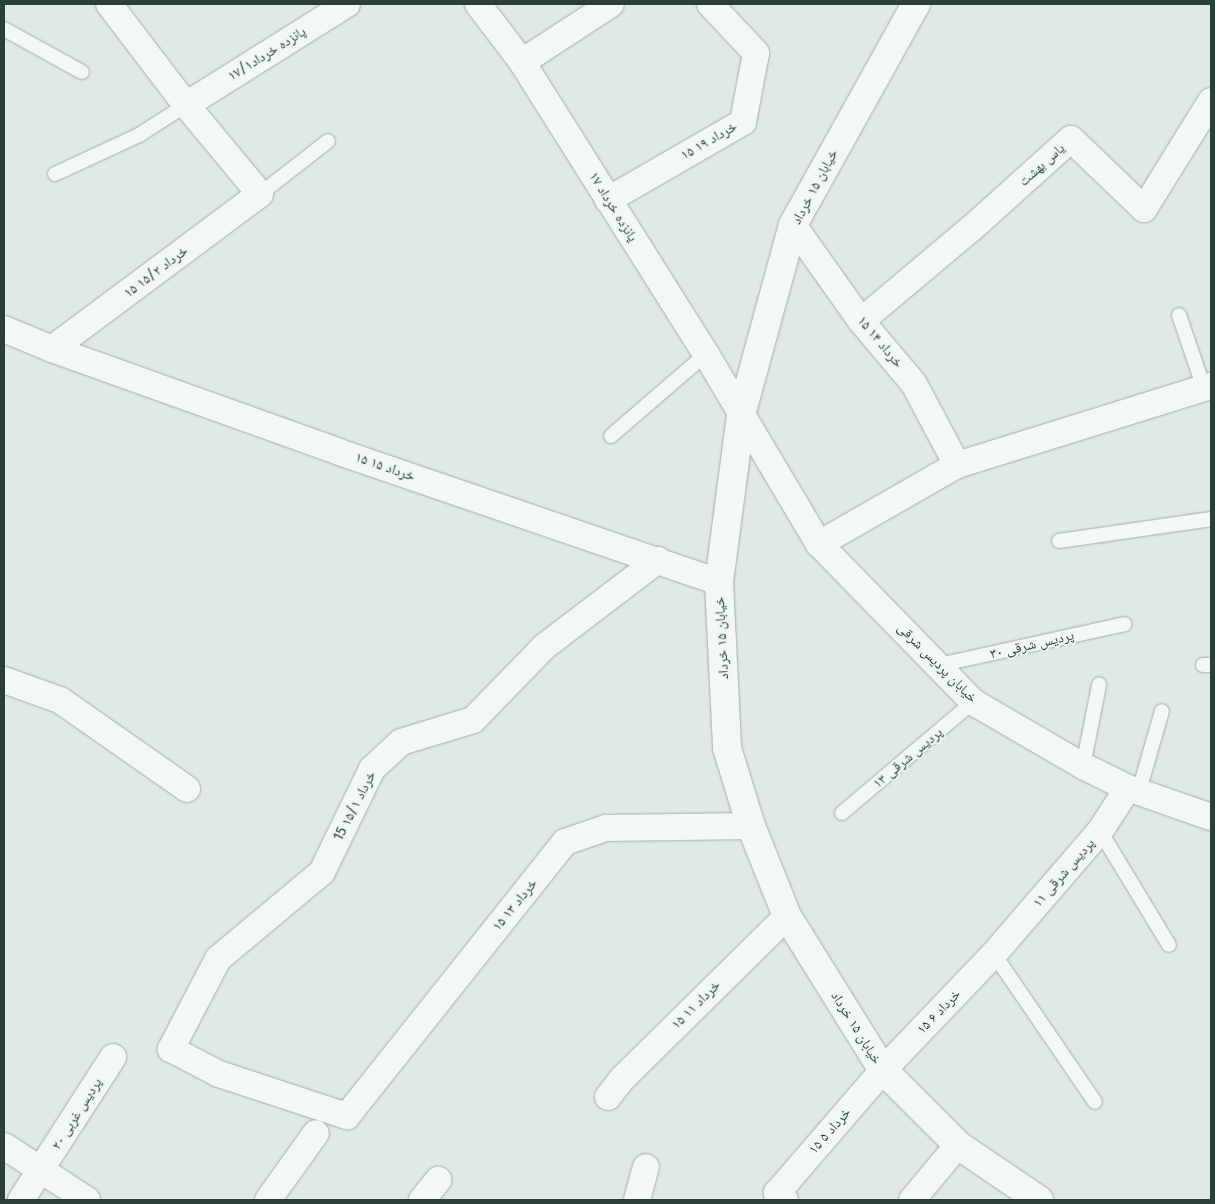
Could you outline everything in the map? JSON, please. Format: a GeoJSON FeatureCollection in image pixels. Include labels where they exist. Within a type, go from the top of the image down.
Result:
{"type":"FeatureCollection","features":[{"type":"Feature","properties":{"kind":"street"},"geometry":{"type":"LineString","coordinates":[[109,4],[186,105],[260,194]]}},
{"type":"Feature","properties":{"kind":"street","name":"پانزده خرداد۱۷/۱"},"geometry":{"type":"LineString","coordinates":[[186,105],[348,4]]}},
{"type":"Feature","properties":{"kind":"street","name":"پانزده خرداد ۱۷"},"geometry":{"type":"LineString","coordinates":[[478,4],[522,62],[706,354],[741,415]]}},
{"type":"Feature","properties":{"kind":"street"},"geometry":{"type":"LineString","coordinates":[[522,62],[611,4]]}},
{"type":"Feature","properties":{"kind":"street","name":"۱۵ خرداد ۱۹"},"geometry":{"type":"LineString","coordinates":[[608,200],[742,122],[756,52],[710,4]]}},
{"type":"Feature","properties":{"kind":"street","name":"خیابان ۱۵ خرداد"},"geometry":{"type":"LineString","coordinates":[[916,4],[793,225],[741,415],[719,582],[726,748],[751,826],[787,916],[883,1070],[958,1145],[1039,1200]]}},
{"type":"Feature","properties":{"kind":"street","name":"یاس بهشت"},"geometry":{"type":"LineString","coordinates":[[862,321],[972,228],[1071,139],[1144,209],[1211,101]]}},
{"type":"Feature","properties":{"kind":"street","name":"۱۵ خرداد ۱۵/۲"},"geometry":{"type":"LineString","coordinates":[[52,349],[260,194]]}},
{"type":"Feature","properties":{"kind":"street","name":"۱۵ خرداد ۱۴"},"geometry":{"type":"LineString","coordinates":[[793,225],[862,321],[914,384],[957,465]]}},
{"type":"Feature","properties":{"kind":"street","name":"۱۵ خرداد ۱۵"},"geometry":{"type":"LineString","coordinates":[[4,329],[52,349],[340,452],[719,582]]}},
{"type":"Feature","properties":{"kind":"street"},"geometry":{"type":"LineString","coordinates":[[819,544],[957,465],[1208,387]]}},
{"type":"Feature","properties":{"kind":"street","name":"خیابان پردیس شرقی"},"geometry":{"type":"LineString","coordinates":[[741,415],[819,544],[973,702],[1083,766],[1133,789],[1211,817]]}},
{"type":"Feature","properties":{"kind":"street","name":"15 خرداد ۱۵/۱"},"geometry":{"type":"LineString","coordinates":[[347,1116],[219,1074],[170,1049],[218,959],[322,872],[372,769],[401,742],[473,720],[544,647],[658,560]]}},
{"type":"Feature","properties":{"kind":"street"},"geometry":{"type":"LineString","coordinates":[[4,680],[60,700],[187,789]]}},
{"type":"Feature","properties":{"kind":"street","name":"پردیس شرقی ۱۱"},"geometry":{"type":"LineString","coordinates":[[994,954],[1100,831],[1133,789]]}},
{"type":"Feature","properties":{"kind":"street","name":"۱۵ خرداد ۱۳"},"geometry":{"type":"LineString","coordinates":[[347,1116],[566,842],[606,828],[751,826]]}},
{"type":"Feature","properties":{"kind":"street","name":"۱۵ خرداد ۱۱"},"geometry":{"type":"LineString","coordinates":[[608,1097],[622,1078],[787,916]]}},
{"type":"Feature","properties":{"kind":"street","name":"۱۵ خرداد ۶"},"geometry":{"type":"LineString","coordinates":[[883,1070],[994,954]]}},
{"type":"Feature","properties":{"kind":"street","name":"پردیس غربی ۲۰"},"geometry":{"type":"LineString","coordinates":[[21,1200],[113,1057]]}},
{"type":"Feature","properties":{"kind":"street","name":"۱۵ خرداد ۵"},"geometry":{"type":"LineString","coordinates":[[781,1196],[883,1070]]}},
{"type":"Feature","properties":{"kind":"street"},"geometry":{"type":"LineString","coordinates":[[268,1200],[316,1133]]}},
{"type":"Feature","properties":{"kind":"street"},"geometry":{"type":"LineString","coordinates":[[912,1200],[958,1145]]}},
{"type":"Feature","properties":{"kind":"street"},"geometry":{"type":"LineString","coordinates":[[4,1146],[87,1200]]}},
{"type":"Feature","properties":{"kind":"street"},"geometry":{"type":"LineString","coordinates":[[637,1200],[646,1167]]}},
{"type":"Feature","properties":{"kind":"street"},"geometry":{"type":"LineString","coordinates":[[422,1200],[438,1180]]}},
{"type":"Feature","properties":{"kind":"lane"},"geometry":{"type":"LineString","coordinates":[[4,29],[82,72]]}},
{"type":"Feature","properties":{"kind":"lane"},"geometry":{"type":"LineString","coordinates":[[55,174],[138,135],[186,105]]}},
{"type":"Feature","properties":{"kind":"lane"},"geometry":{"type":"LineString","coordinates":[[260,194],[328,141]]}},
{"type":"Feature","properties":{"kind":"lane"},"geometry":{"type":"LineString","coordinates":[[1179,315],[1208,387]]}},
{"type":"Feature","properties":{"kind":"lane"},"geometry":{"type":"LineString","coordinates":[[611,436],[706,354]]}},
{"type":"Feature","properties":{"kind":"lane"},"geometry":{"type":"LineString","coordinates":[[1059,541],[1211,519]]}},
{"type":"Feature","properties":{"kind":"lane","name":"پردیس شرقی ۳۰"},"geometry":{"type":"LineString","coordinates":[[939,666],[1125,624]]}},
{"type":"Feature","properties":{"kind":"lane"},"geometry":{"type":"LineString","coordinates":[[1083,766],[1099,685]]}},
{"type":"Feature","properties":{"kind":"lane","name":"پردیس شرقی ۱۳"},"geometry":{"type":"LineString","coordinates":[[842,813],[973,702]]}},
{"type":"Feature","properties":{"kind":"lane"},"geometry":{"type":"LineString","coordinates":[[1133,789],[1162,711]]}},
{"type":"Feature","properties":{"kind":"lane"},"geometry":{"type":"LineString","coordinates":[[1100,831],[1170,945]]}},
{"type":"Feature","properties":{"kind":"lane"},"geometry":{"type":"LineString","coordinates":[[994,954],[1095,1102]]}}]}
